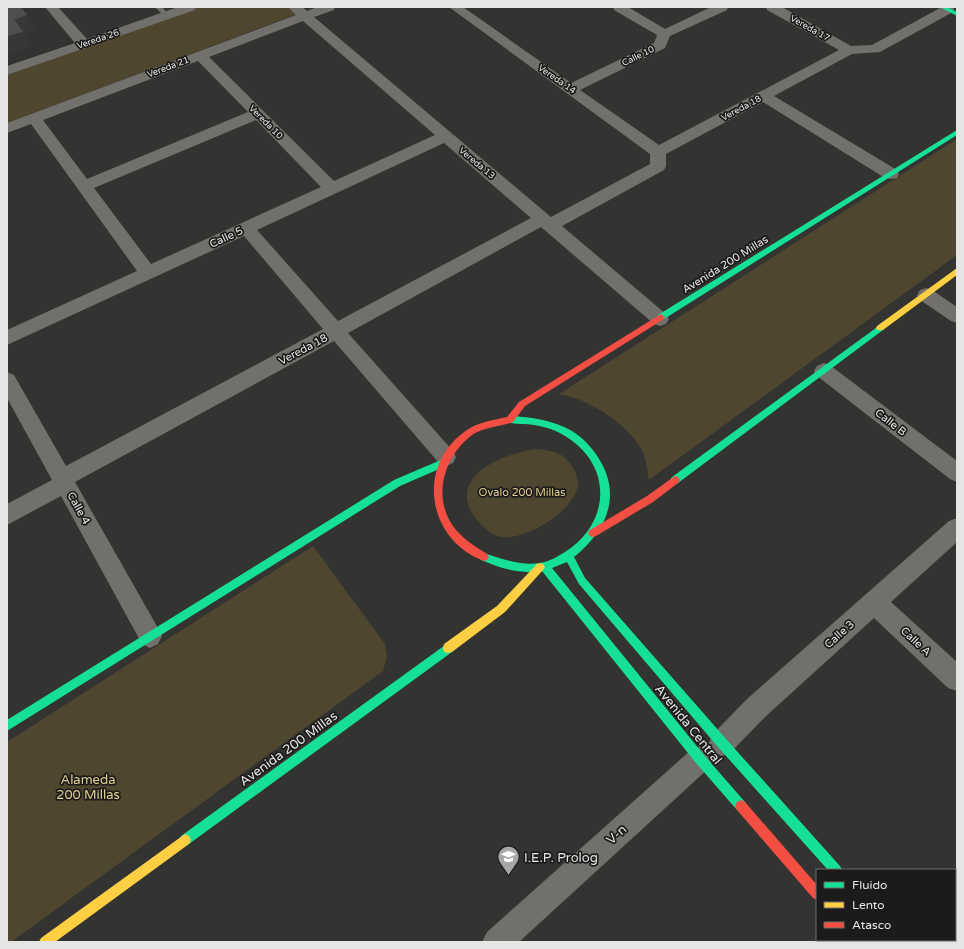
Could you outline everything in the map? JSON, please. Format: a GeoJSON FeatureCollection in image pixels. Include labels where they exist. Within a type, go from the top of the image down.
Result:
{"type":"FeatureCollection","features":[{"type":"Feature","properties":{"kind":"main road","name":"Avenida 200 Millas"},"geometry":{"type":"LineString","coordinates":[[510,420],[522,404],[957,132]]}},
{"type":"Feature","properties":{"kind":"main road"},"geometry":{"type":"LineString","coordinates":[[593,533],[650,499],[957,271]]}},
{"type":"Feature","properties":{"kind":"main road"},"geometry":{"type":"LineString","coordinates":[[510,420],[532,420],[553,426],[572,435],[588,449],[600,466],[605,485],[606,505],[599,524],[586,542],[568,555],[542,566],[525,567],[497,563],[473,552],[457,539],[444,521],[437,502],[437,482],[444,460],[454,446],[470,433],[488,424],[510,420]]}},
{"type":"Feature","properties":{"kind":"main road"},"geometry":{"type":"LineString","coordinates":[[7,726],[397,483],[444,460]]}},
{"type":"Feature","properties":{"kind":"main road","name":"Avenida Central"},"geometry":{"type":"LineString","coordinates":[[568,555],[582,581],[722,743],[835,869]]}},
{"type":"Feature","properties":{"kind":"main road","name":"Avenida 200 Millas"},"geometry":{"type":"LineString","coordinates":[[45,942],[500,609],[542,566]]}},
{"type":"Feature","properties":{"kind":"main road","name":"Avenida Central"},"geometry":{"type":"LineString","coordinates":[[542,566],[700,759],[816,893]]}},
{"type":"Feature","properties":{"kind":"street"},"geometry":{"type":"LineString","coordinates":[[51,7],[84,44]]}},
{"type":"Feature","properties":{"kind":"street","name":"Vereda 26"},"geometry":{"type":"LineString","coordinates":[[7,71],[84,44],[162,11],[190,7]]}},
{"type":"Feature","properties":{"kind":"street","name":"Vereda 21"},"geometry":{"type":"LineString","coordinates":[[7,128],[200,55],[299,12],[329,7]]}},
{"type":"Feature","properties":{"kind":"street","name":"Vereda 14"},"geometry":{"type":"LineString","coordinates":[[455,7],[658,152]]}},
{"type":"Feature","properties":{"kind":"street"},"geometry":{"type":"LineString","coordinates":[[619,7],[664,34]]}},
{"type":"Feature","properties":{"kind":"street","name":"Calle 10"},"geometry":{"type":"LineString","coordinates":[[570,89],[660,45],[664,34],[722,7]]}},
{"type":"Feature","properties":{"kind":"street","name":"Vereda 17"},"geometry":{"type":"LineString","coordinates":[[772,7],[849,50]]}},
{"type":"Feature","properties":{"kind":"street","name":"Vereda 18"},"geometry":{"type":"LineString","coordinates":[[7,515],[64,481],[336,331],[546,222],[658,166],[658,152],[849,50],[876,49],[949,10]]}},
{"type":"Feature","properties":{"kind":"street","name":"Vereda 13"},"geometry":{"type":"LineString","coordinates":[[299,12],[660,319]]}},
{"type":"Feature","properties":{"kind":"street","name":"Vereda 10"},"geometry":{"type":"LineString","coordinates":[[200,55],[256,114],[332,189]]}},
{"type":"Feature","properties":{"kind":"street"},"geometry":{"type":"LineString","coordinates":[[763,96],[891,174]]}},
{"type":"Feature","properties":{"kind":"street"},"geometry":{"type":"LineString","coordinates":[[84,186],[256,114]]}},
{"type":"Feature","properties":{"kind":"street"},"geometry":{"type":"LineString","coordinates":[[34,118],[148,273]]}},
{"type":"Feature","properties":{"kind":"street","name":"Calle 5"},"geometry":{"type":"LineString","coordinates":[[7,338],[446,136]]}},
{"type":"Feature","properties":{"kind":"street"},"geometry":{"type":"LineString","coordinates":[[246,228],[336,331],[444,460]]}},
{"type":"Feature","properties":{"kind":"street"},"geometry":{"type":"LineString","coordinates":[[926,295],[957,316]]}},
{"type":"Feature","properties":{"kind":"street","name":"Calle B"},"geometry":{"type":"LineString","coordinates":[[824,370],[957,474]]}},
{"type":"Feature","properties":{"kind":"street","name":"Calle 4"},"geometry":{"type":"LineString","coordinates":[[7,380],[150,636]]}},
{"type":"Feature","properties":{"kind":"street","name":"Calle 3"},"geometry":{"type":"LineString","coordinates":[[722,743],[756,708],[957,528]]}},
{"type":"Feature","properties":{"kind":"street","name":"Calle A"},"geometry":{"type":"LineString","coordinates":[[874,602],[957,679]]}},
{"type":"Feature","properties":{"kind":"street","name":"V-n"},"geometry":{"type":"LineString","coordinates":[[511,937],[700,759]]}},
{"type":"Feature","properties":{"kind":"green space"},"geometry":{"type":"Polygon","coordinates":[[[199,7],[289,7],[297,14],[7,123],[7,75],[199,7]]]}},
{"type":"Feature","properties":{"kind":"green space"},"geometry":{"type":"Polygon","coordinates":[[[957,139],[957,255],[649,480],[644,455],[634,438],[625,429],[605,413],[593,406],[570,396],[559,394],[957,139]]]}},
{"type":"Feature","properties":{"kind":"green space","name":"Ovalo 200 Millas"},"geometry":{"type":"Polygon","coordinates":[[[535,449],[552,451],[566,458],[575,472],[578,481],[575,495],[559,514],[536,529],[512,537],[495,535],[477,520],[468,505],[467,492],[472,480],[481,471],[507,456],[535,449]]]}},
{"type":"Feature","properties":{"kind":"green space","name":"Alameda 200 Millas"},"geometry":{"type":"Polygon","coordinates":[[[313,546],[385,644],[387,657],[383,671],[11,942],[7,942],[7,742],[313,546]]]}},
{"type":"Feature","properties":{"kind":"building"},"geometry":{"type":"Polygon","coordinates":[[[7,7],[21,7],[28,15],[15,20],[24,32],[7,37],[7,7]]]}},
{"type":"Feature","properties":{"kind":"traffic: fast"},"geometry":{"type":"LineString","coordinates":[[943,7],[957,14]]}},
{"type":"Feature","properties":{"kind":"traffic: fast"},"geometry":{"type":"LineString","coordinates":[[661,317],[957,132]]}},
{"type":"Feature","properties":{"kind":"traffic: fast"},"geometry":{"type":"LineString","coordinates":[[675,480],[880,328]]}},
{"type":"Feature","properties":{"kind":"traffic: fast"},"geometry":{"type":"LineString","coordinates":[[484,557],[504,564],[526,568],[540,567],[561,560],[571,554],[588,537],[601,518],[604,508],[606,496],[605,483],[601,471],[596,460],[579,441],[558,428],[546,424],[522,420],[510,420]]}},
{"type":"Feature","properties":{"kind":"traffic: fast"},"geometry":{"type":"LineString","coordinates":[[7,726],[397,483],[443,463]]}},
{"type":"Feature","properties":{"kind":"traffic: fast"},"geometry":{"type":"LineString","coordinates":[[568,555],[582,581],[722,743],[835,869]]}},
{"type":"Feature","properties":{"kind":"traffic: fast"},"geometry":{"type":"LineString","coordinates":[[544,566],[700,759],[741,806]]}},
{"type":"Feature","properties":{"kind":"traffic: fast"},"geometry":{"type":"LineString","coordinates":[[185,840],[448,648]]}},
{"type":"Feature","properties":{"kind":"traffic: slow"},"geometry":{"type":"LineString","coordinates":[[880,328],[957,271]]}},
{"type":"Feature","properties":{"kind":"traffic: slow"},"geometry":{"type":"LineString","coordinates":[[448,648],[501,609],[540,567]]}},
{"type":"Feature","properties":{"kind":"traffic: slow"},"geometry":{"type":"LineString","coordinates":[[45,942],[185,840]]}},
{"type":"Feature","properties":{"kind":"traffic: jam"},"geometry":{"type":"LineString","coordinates":[[510,420],[522,404],[661,317]]}},
{"type":"Feature","properties":{"kind":"traffic: jam"},"geometry":{"type":"LineString","coordinates":[[484,557],[466,546],[452,532],[443,516],[438,499],[438,481],[443,464],[453,448],[469,433],[484,426],[510,420]]}},
{"type":"Feature","properties":{"kind":"traffic: jam"},"geometry":{"type":"LineString","coordinates":[[593,533],[650,499],[675,480]]}},
{"type":"Feature","properties":{"kind":"traffic: jam"},"geometry":{"type":"LineString","coordinates":[[741,806],[816,893]]}},
{"type":"Feature","properties":{"kind":"place","name":"I.E.P. Prolog"},"geometry":{"type":"Point","coordinates":[508,876]}}]}
